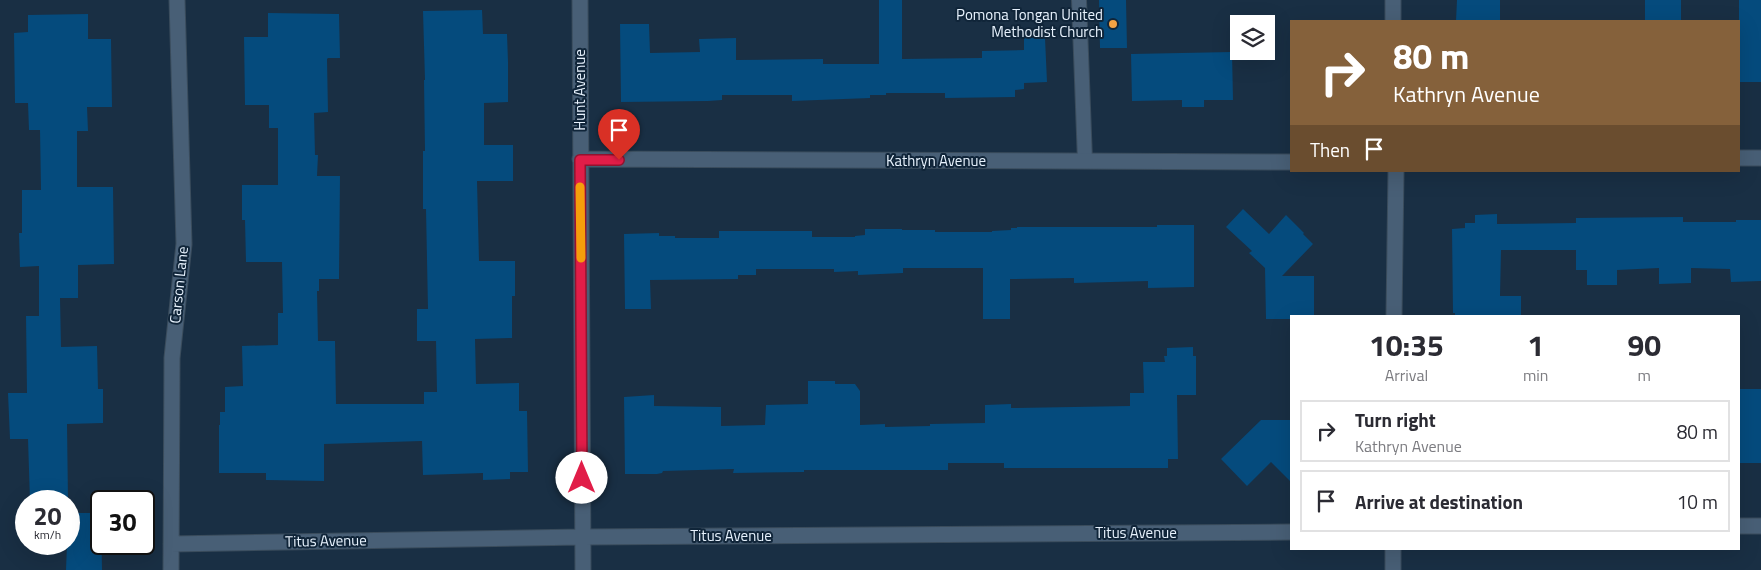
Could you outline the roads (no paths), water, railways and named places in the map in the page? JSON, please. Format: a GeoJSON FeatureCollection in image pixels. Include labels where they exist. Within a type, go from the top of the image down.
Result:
{"type":"FeatureCollection","features":[{"type":"Feature","properties":{"kind":"street","name":"Carson Lane"},"geometry":{"type":"LineString","coordinates":[[171,570],[172,358],[184,244],[177,0]]}},
{"type":"Feature","properties":{"kind":"street","name":"Hunt Avenue"},"geometry":{"type":"LineString","coordinates":[[580,0],[583,570]]}},
{"type":"Feature","properties":{"kind":"street"},"geometry":{"type":"LineString","coordinates":[[1393,0],[1393,20]]}},
{"type":"Feature","properties":{"kind":"street"},"geometry":{"type":"LineString","coordinates":[[1740,158],[1761,158]]}},
{"type":"Feature","properties":{"kind":"street","name":"Kathryn Avenue"},"geometry":{"type":"LineString","coordinates":[[580,160],[1290,162]]}},
{"type":"Feature","properties":{"kind":"street"},"geometry":{"type":"LineString","coordinates":[[1394,315],[1396,172]]}},
{"type":"Feature","properties":{"kind":"street"},"geometry":{"type":"LineString","coordinates":[[1740,526],[1761,526]]}},
{"type":"Feature","properties":{"kind":"street","name":"Titus Avenue"},"geometry":{"type":"LineString","coordinates":[[171,544],[582,537],[1290,532]]}},
{"type":"Feature","properties":{"kind":"street"},"geometry":{"type":"LineString","coordinates":[[1393,550],[1393,570]]}},
{"type":"Feature","properties":{"kind":"lane"},"geometry":{"type":"LineString","coordinates":[[1079,0],[1085,161]]}},
{"type":"Feature","properties":{"kind":"place","name":"Pomona Tongan United Methodist Church"},"geometry":{"type":"Point","coordinates":[1113,24]}}]}
